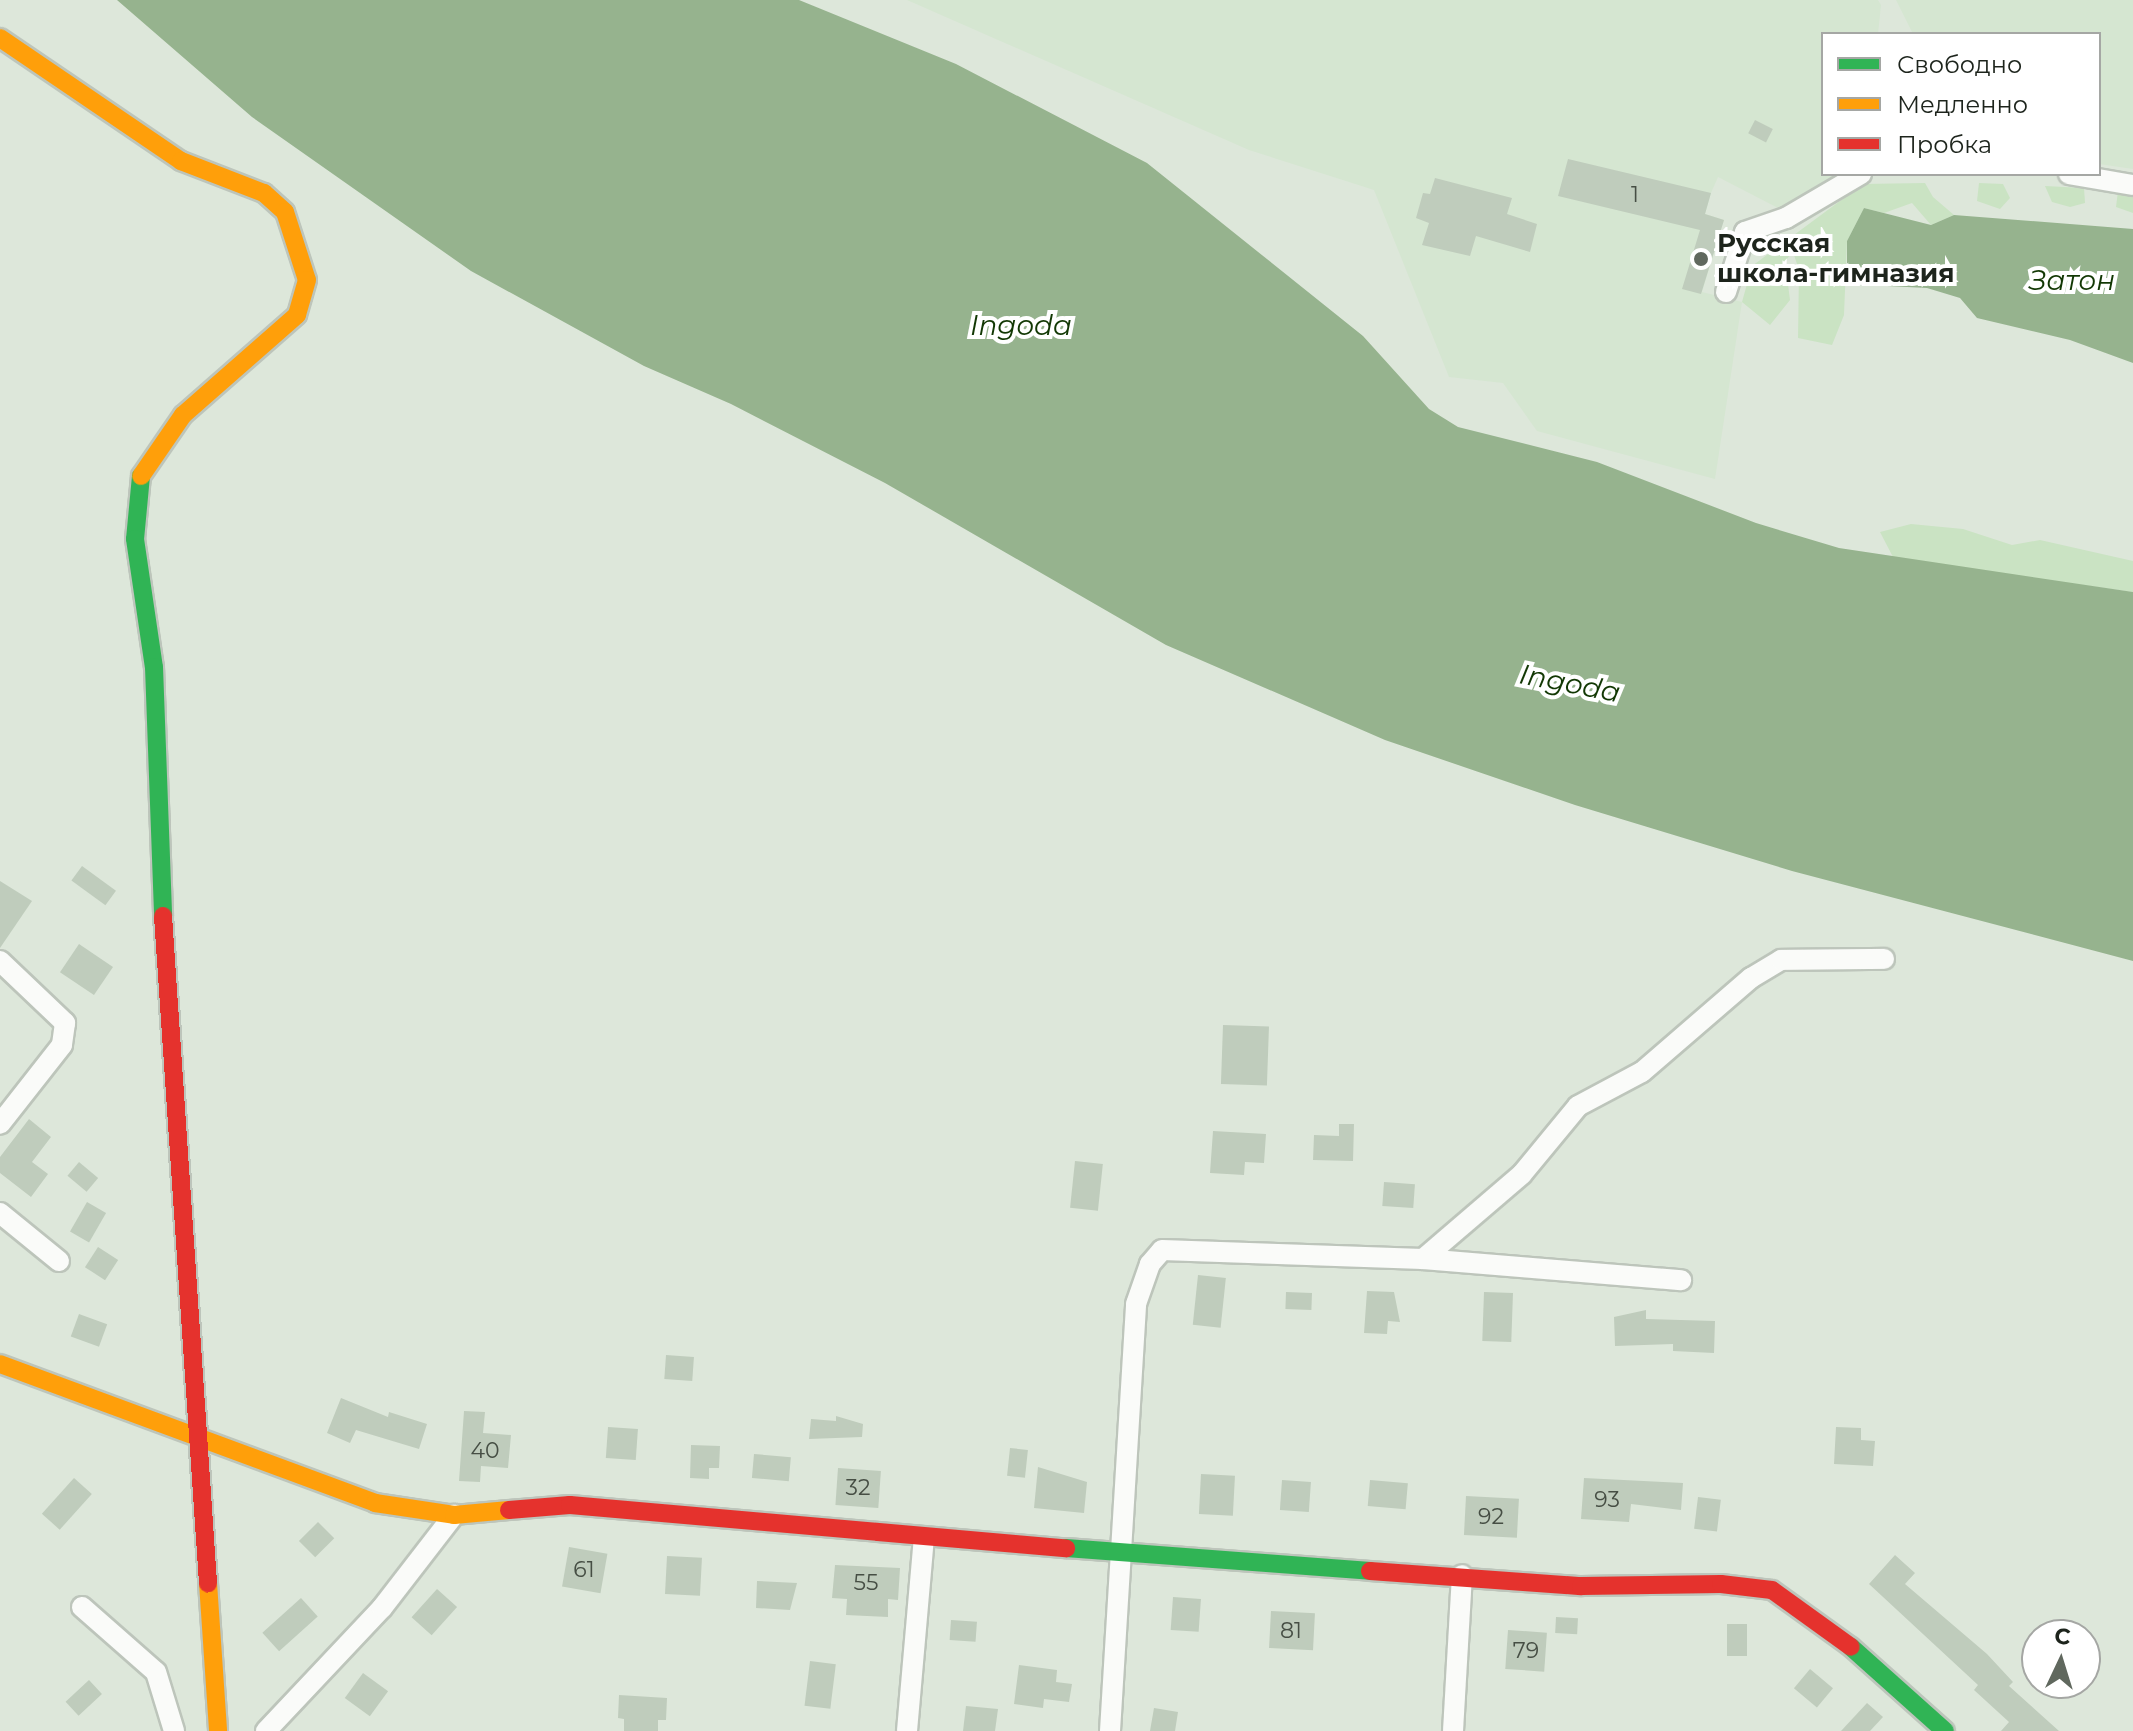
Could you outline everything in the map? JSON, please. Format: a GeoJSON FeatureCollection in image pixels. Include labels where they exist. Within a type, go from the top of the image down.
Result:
{"type":"FeatureCollection","features":[{"type":"Feature","properties":{"kind":"street"},"geometry":{"type":"LineString","coordinates":[[0,38],[181,161],[264,193],[285,212],[307,280],[297,315],[183,415],[141,475],[135,539],[154,667],[156,815],[218,1731]]}},
{"type":"Feature","properties":{"kind":"street"},"geometry":{"type":"LineString","coordinates":[[1726,292],[1745,232],[1786,218],[1858,176]]}},
{"type":"Feature","properties":{"kind":"street"},"geometry":{"type":"LineString","coordinates":[[2081,176],[2133,185]]}},
{"type":"Feature","properties":{"kind":"street"},"geometry":{"type":"LineString","coordinates":[[1423,1259],[1522,1174],[1578,1106],[1642,1072],[1751,978],[1781,960],[1884,959]]}},
{"type":"Feature","properties":{"kind":"street"},"geometry":{"type":"LineString","coordinates":[[0,961],[52,1005],[65,1023],[62,1045],[0,1124]]}},
{"type":"Feature","properties":{"kind":"street"},"geometry":{"type":"LineString","coordinates":[[0,1213],[59,1261]]}},
{"type":"Feature","properties":{"kind":"street"},"geometry":{"type":"LineString","coordinates":[[1110,1731],[1124,1551],[1136,1304],[1150,1264],[1162,1250],[1423,1259],[1681,1280]]}},
{"type":"Feature","properties":{"kind":"street"},"geometry":{"type":"LineString","coordinates":[[0,1364],[196,1434],[375,1503],[454,1515],[570,1505],[924,1538],[1581,1586],[1721,1584],[1772,1590],[1862,1655],[1945,1731]]}},
{"type":"Feature","properties":{"kind":"street"},"geometry":{"type":"LineString","coordinates":[[266,1731],[382,1608],[454,1515]]}},
{"type":"Feature","properties":{"kind":"street"},"geometry":{"type":"LineString","coordinates":[[907,1731],[924,1538]]}},
{"type":"Feature","properties":{"kind":"street"},"geometry":{"type":"LineString","coordinates":[[1453,1731],[1462,1575]]}},
{"type":"Feature","properties":{"kind":"street"},"geometry":{"type":"LineString","coordinates":[[82,1607],[156,1672],[174,1731]]}},
{"type":"Feature","properties":{"kind":"shaded area"},"geometry":{"type":"Polygon","coordinates":[[[907,0],[1878,0],[1881,5],[1878,32],[1821,32],[1821,176],[1838,176],[1780,209],[1718,177],[1711,193],[1705,214],[1724,220],[1702,292],[1742,302],[1715,479],[1537,431],[1503,383],[1449,377],[1374,190],[1249,150],[907,0]]]}},
{"type":"Feature","properties":{"kind":"shaded area"},"geometry":{"type":"Polygon","coordinates":[[[1896,0],[2133,0],[2133,169],[2101,164],[2101,32],[1912,32],[1896,0]]]}},
{"type":"Feature","properties":{"kind":"shaded area"},"geometry":{"type":"Polygon","coordinates":[[[1925,183],[1933,197],[1954,215],[1931,225],[1912,203],[1884,213],[1864,208],[1847,241],[1844,315],[1832,345],[1798,338],[1799,270],[1793,252],[1785,261],[1790,300],[1770,325],[1742,302],[1752,266],[1863,184],[1925,183]]]}},
{"type":"Feature","properties":{"kind":"shaded area"},"geometry":{"type":"Polygon","coordinates":[[[1979,183],[2003,184],[2010,198],[2000,209],[1977,201],[1979,183]]]}},
{"type":"Feature","properties":{"kind":"shaded area"},"geometry":{"type":"Polygon","coordinates":[[[2045,186],[2084,188],[2085,203],[2070,207],[2052,202],[2045,186]]]}},
{"type":"Feature","properties":{"kind":"shaded area"},"geometry":{"type":"Polygon","coordinates":[[[2118,191],[2133,194],[2133,213],[2116,207],[2118,191]]]}},
{"type":"Feature","properties":{"kind":"shaded area"},"geometry":{"type":"Polygon","coordinates":[[[1911,524],[1963,529],[2012,545],[2040,540],[2133,561],[2133,592],[1894,559],[1880,532],[1911,524]]]}},
{"type":"Feature","properties":{"kind":"water","name":"Ingoda"},"geometry":{"type":"Polygon","coordinates":[[[117,0],[799,0],[956,64],[1147,163],[1363,336],[1429,409],[1458,427],[1597,462],[1756,523],[1839,548],[2133,592],[2133,961],[1792,871],[1575,805],[1385,740],[1166,645],[885,483],[731,404],[644,366],[471,271],[252,117],[117,0]]]}},
{"type":"Feature","properties":{"kind":"water","name":"Затон"},"geometry":{"type":"Polygon","coordinates":[[[1864,208],[1931,225],[1954,215],[2133,229],[2133,363],[2070,340],[1977,318],[1960,298],[1927,288],[1867,285],[1847,264],[1847,241],[1864,208]]]}},
{"type":"Feature","properties":{"kind":"building"},"geometry":{"type":"Polygon","coordinates":[[[1755,120],[1773,129],[1766,142],[1748,133],[1755,120]]]}},
{"type":"Feature","properties":{"kind":"building","name":"Русская школа-гимназия"},"geometry":{"type":"Polygon","coordinates":[[[1568,159],[1711,193],[1705,214],[1724,220],[1701,294],[1682,289],[1700,230],[1558,196],[1568,159]]]}},
{"type":"Feature","properties":{"kind":"building"},"geometry":{"type":"Polygon","coordinates":[[[1435,178],[1512,198],[1507,214],[1537,224],[1530,252],[1476,236],[1470,256],[1422,245],[1429,223],[1416,218],[1423,193],[1430,194],[1435,178]]]}},
{"type":"Feature","properties":{"kind":"building"},"geometry":{"type":"Polygon","coordinates":[[[82,866],[116,891],[105,905],[71,881],[82,866]]]}},
{"type":"Feature","properties":{"kind":"building"},"geometry":{"type":"Polygon","coordinates":[[[0,881],[32,901],[0,948],[0,881]]]}},
{"type":"Feature","properties":{"kind":"building"},"geometry":{"type":"Polygon","coordinates":[[[79,944],[113,967],[94,995],[60,972],[79,944]]]}},
{"type":"Feature","properties":{"kind":"building"},"geometry":{"type":"Polygon","coordinates":[[[1223,1025],[1269,1027],[1267,1086],[1221,1084],[1223,1025]]]}},
{"type":"Feature","properties":{"kind":"building"},"geometry":{"type":"Polygon","coordinates":[[[29,1119],[51,1137],[32,1162],[48,1174],[31,1197],[0,1173],[0,1157],[29,1119]]]}},
{"type":"Feature","properties":{"kind":"building"},"geometry":{"type":"Polygon","coordinates":[[[1339,1124],[1354,1124],[1353,1161],[1313,1160],[1314,1135],[1339,1136],[1339,1124]]]}},
{"type":"Feature","properties":{"kind":"building"},"geometry":{"type":"Polygon","coordinates":[[[1213,1131],[1266,1134],[1264,1163],[1245,1162],[1244,1175],[1210,1173],[1213,1131]]]}},
{"type":"Feature","properties":{"kind":"building"},"geometry":{"type":"Polygon","coordinates":[[[1075,1161],[1103,1164],[1098,1211],[1070,1208],[1075,1161]]]}},
{"type":"Feature","properties":{"kind":"building"},"geometry":{"type":"Polygon","coordinates":[[[79,1162],[98,1178],[87,1192],[67,1176],[79,1162]]]}},
{"type":"Feature","properties":{"kind":"building"},"geometry":{"type":"Polygon","coordinates":[[[1384,1182],[1415,1184],[1413,1208],[1382,1206],[1384,1182]]]}},
{"type":"Feature","properties":{"kind":"building"},"geometry":{"type":"Polygon","coordinates":[[[87,1202],[106,1213],[89,1242],[70,1231],[87,1202]]]}},
{"type":"Feature","properties":{"kind":"building"},"geometry":{"type":"Polygon","coordinates":[[[98,1247],[118,1260],[105,1280],[85,1267],[98,1247]]]}},
{"type":"Feature","properties":{"kind":"building"},"geometry":{"type":"Polygon","coordinates":[[[1198,1275],[1226,1278],[1221,1328],[1193,1325],[1198,1275]]]}},
{"type":"Feature","properties":{"kind":"building"},"geometry":{"type":"Polygon","coordinates":[[[1367,1291],[1394,1292],[1400,1322],[1388,1321],[1387,1334],[1364,1333],[1367,1291]]]}},
{"type":"Feature","properties":{"kind":"building"},"geometry":{"type":"Polygon","coordinates":[[[1286,1292],[1312,1293],[1311,1310],[1285,1309],[1286,1292]]]}},
{"type":"Feature","properties":{"kind":"building"},"geometry":{"type":"Polygon","coordinates":[[[1484,1292],[1513,1293],[1511,1342],[1482,1341],[1484,1292]]]}},
{"type":"Feature","properties":{"kind":"building"},"geometry":{"type":"Polygon","coordinates":[[[1646,1310],[1646,1319],[1715,1321],[1714,1353],[1673,1351],[1673,1344],[1615,1346],[1614,1317],[1646,1310]]]}},
{"type":"Feature","properties":{"kind":"building"},"geometry":{"type":"Polygon","coordinates":[[[79,1314],[107,1324],[99,1347],[71,1337],[79,1314]]]}},
{"type":"Feature","properties":{"kind":"building"},"geometry":{"type":"Polygon","coordinates":[[[666,1355],[694,1357],[692,1381],[664,1379],[666,1355]]]}},
{"type":"Feature","properties":{"kind":"building"},"geometry":{"type":"Polygon","coordinates":[[[341,1398],[388,1417],[389,1412],[427,1424],[419,1449],[356,1430],[350,1443],[327,1433],[341,1398]]]}},
{"type":"Feature","properties":{"kind":"building"},"geometry":{"type":"Polygon","coordinates":[[[464,1411],[485,1412],[483,1433],[511,1435],[508,1468],[481,1466],[480,1482],[459,1481],[464,1411]]]}},
{"type":"Feature","properties":{"kind":"building"},"geometry":{"type":"Polygon","coordinates":[[[836,1416],[863,1424],[862,1437],[809,1439],[811,1419],[836,1421],[836,1416]]]}},
{"type":"Feature","properties":{"kind":"building"},"geometry":{"type":"Polygon","coordinates":[[[608,1427],[638,1429],[636,1460],[606,1458],[608,1427]]]}},
{"type":"Feature","properties":{"kind":"building"},"geometry":{"type":"Polygon","coordinates":[[[1836,1427],[1861,1428],[1861,1440],[1875,1441],[1873,1466],[1834,1464],[1836,1427]]]}},
{"type":"Feature","properties":{"kind":"building"},"geometry":{"type":"Polygon","coordinates":[[[691,1445],[720,1446],[719,1468],[709,1468],[709,1479],[690,1478],[691,1445]]]}},
{"type":"Feature","properties":{"kind":"building"},"geometry":{"type":"Polygon","coordinates":[[[1010,1448],[1028,1450],[1025,1478],[1007,1476],[1010,1448]]]}},
{"type":"Feature","properties":{"kind":"building"},"geometry":{"type":"Polygon","coordinates":[[[754,1454],[791,1457],[789,1481],[752,1478],[754,1454]]]}},
{"type":"Feature","properties":{"kind":"building"},"geometry":{"type":"Polygon","coordinates":[[[1038,1467],[1087,1482],[1084,1513],[1034,1508],[1038,1467]]]}},
{"type":"Feature","properties":{"kind":"building"},"geometry":{"type":"Polygon","coordinates":[[[838,1468],[881,1471],[878,1508],[835,1505],[838,1468]]]}},
{"type":"Feature","properties":{"kind":"building"},"geometry":{"type":"Polygon","coordinates":[[[1201,1474],[1235,1476],[1233,1516],[1199,1514],[1201,1474]]]}},
{"type":"Feature","properties":{"kind":"building"},"geometry":{"type":"Polygon","coordinates":[[[74,1478],[92,1494],[60,1530],[42,1514],[74,1478]]]}},
{"type":"Feature","properties":{"kind":"building"},"geometry":{"type":"Polygon","coordinates":[[[1584,1478],[1683,1483],[1681,1510],[1631,1504],[1629,1522],[1581,1519],[1584,1478]]]}},
{"type":"Feature","properties":{"kind":"building"},"geometry":{"type":"Polygon","coordinates":[[[1282,1480],[1311,1482],[1309,1512],[1280,1510],[1282,1480]]]}},
{"type":"Feature","properties":{"kind":"building"},"geometry":{"type":"Polygon","coordinates":[[[1370,1480],[1408,1483],[1406,1509],[1368,1506],[1370,1480]]]}},
{"type":"Feature","properties":{"kind":"building"},"geometry":{"type":"Polygon","coordinates":[[[1466,1496],[1519,1499],[1517,1538],[1464,1535],[1466,1496]]]}},
{"type":"Feature","properties":{"kind":"building"},"geometry":{"type":"Polygon","coordinates":[[[1698,1497],[1721,1500],[1717,1532],[1694,1529],[1698,1497]]]}},
{"type":"Feature","properties":{"kind":"building"},"geometry":{"type":"Polygon","coordinates":[[[318,1522],[334,1538],[315,1557],[299,1541],[318,1522]]]}},
{"type":"Feature","properties":{"kind":"building"},"geometry":{"type":"Polygon","coordinates":[[[569,1547],[607,1554],[600,1593],[562,1586],[569,1547]]]}},
{"type":"Feature","properties":{"kind":"building"},"geometry":{"type":"Polygon","coordinates":[[[1895,1555],[1915,1573],[1905,1584],[1987,1654],[2013,1682],[2009,1686],[2021,1699],[2059,1731],[2001,1731],[2009,1722],[1974,1690],[1978,1685],[1869,1584],[1895,1555]]]}},
{"type":"Feature","properties":{"kind":"building"},"geometry":{"type":"Polygon","coordinates":[[[667,1556],[702,1558],[700,1596],[665,1594],[667,1556]]]}},
{"type":"Feature","properties":{"kind":"building"},"geometry":{"type":"Polygon","coordinates":[[[835,1565],[900,1568],[898,1600],[888,1599],[888,1617],[846,1615],[847,1599],[832,1598],[835,1565]]]}},
{"type":"Feature","properties":{"kind":"building"},"geometry":{"type":"Polygon","coordinates":[[[757,1581],[797,1583],[790,1610],[756,1608],[757,1581]]]}},
{"type":"Feature","properties":{"kind":"building"},"geometry":{"type":"Polygon","coordinates":[[[437,1589],[457,1607],[432,1635],[412,1617],[437,1589]]]}},
{"type":"Feature","properties":{"kind":"building"},"geometry":{"type":"Polygon","coordinates":[[[1173,1597],[1201,1599],[1199,1632],[1171,1630],[1173,1597]]]}},
{"type":"Feature","properties":{"kind":"building"},"geometry":{"type":"Polygon","coordinates":[[[301,1598],[318,1617],[279,1651],[262,1633],[301,1598]]]}},
{"type":"Feature","properties":{"kind":"building"},"geometry":{"type":"Polygon","coordinates":[[[1271,1611],[1315,1613],[1313,1650],[1269,1648],[1271,1611]]]}},
{"type":"Feature","properties":{"kind":"building"},"geometry":{"type":"Polygon","coordinates":[[[1556,1617],[1578,1618],[1577,1634],[1555,1633],[1556,1617]]]}},
{"type":"Feature","properties":{"kind":"building"},"geometry":{"type":"Polygon","coordinates":[[[951,1620],[977,1622],[976,1642],[950,1640],[951,1620]]]}},
{"type":"Feature","properties":{"kind":"building"},"geometry":{"type":"Polygon","coordinates":[[[1727,1624],[1747,1624],[1747,1656],[1727,1656],[1727,1624]]]}},
{"type":"Feature","properties":{"kind":"building"},"geometry":{"type":"Polygon","coordinates":[[[1508,1630],[1547,1633],[1544,1672],[1505,1669],[1508,1630]]]}},
{"type":"Feature","properties":{"kind":"building"},"geometry":{"type":"Polygon","coordinates":[[[810,1661],[836,1664],[830,1709],[805,1706],[810,1661]]]}},
{"type":"Feature","properties":{"kind":"building"},"geometry":{"type":"Polygon","coordinates":[[[1019,1665],[1057,1670],[1056,1682],[1072,1684],[1069,1702],[1044,1699],[1043,1708],[1014,1704],[1019,1665]]]}},
{"type":"Feature","properties":{"kind":"building"},"geometry":{"type":"Polygon","coordinates":[[[1810,1669],[1833,1688],[1817,1707],[1794,1688],[1810,1669]]]}},
{"type":"Feature","properties":{"kind":"building"},"geometry":{"type":"Polygon","coordinates":[[[363,1673],[388,1691],[370,1716],[345,1698],[363,1673]]]}},
{"type":"Feature","properties":{"kind":"building"},"geometry":{"type":"Polygon","coordinates":[[[89,1680],[102,1694],[79,1716],[66,1702],[89,1680]]]}},
{"type":"Feature","properties":{"kind":"building"},"geometry":{"type":"Polygon","coordinates":[[[619,1695],[667,1698],[666,1720],[658,1720],[658,1731],[624,1731],[624,1719],[618,1718],[619,1695]]]}},
{"type":"Feature","properties":{"kind":"building"},"geometry":{"type":"Polygon","coordinates":[[[1867,1703],[1883,1717],[1870,1731],[1841,1731],[1867,1703]]]}},
{"type":"Feature","properties":{"kind":"building"},"geometry":{"type":"Polygon","coordinates":[[[966,1706],[998,1709],[995,1731],[963,1731],[966,1706]]]}},
{"type":"Feature","properties":{"kind":"building"},"geometry":{"type":"Polygon","coordinates":[[[1154,1708],[1178,1712],[1175,1731],[1150,1731],[1154,1708]]]}},
{"type":"Feature","properties":{"kind":"traffic: fast"},"geometry":{"type":"LineString","coordinates":[[141,476],[135,539],[154,667],[163,916]]}},
{"type":"Feature","properties":{"kind":"traffic: fast"},"geometry":{"type":"LineString","coordinates":[[1066,1548],[1370,1571]]}},
{"type":"Feature","properties":{"kind":"traffic: fast"},"geometry":{"type":"LineString","coordinates":[[1851,1647],[1945,1731]]}},
{"type":"Feature","properties":{"kind":"traffic: slow"},"geometry":{"type":"LineString","coordinates":[[0,38],[181,161],[264,193],[285,212],[307,280],[297,315],[183,415],[141,476]]}},
{"type":"Feature","properties":{"kind":"traffic: slow"},"geometry":{"type":"LineString","coordinates":[[0,1364],[375,1503],[454,1515],[509,1510]]}},
{"type":"Feature","properties":{"kind":"traffic: slow"},"geometry":{"type":"LineString","coordinates":[[208,1583],[218,1731]]}},
{"type":"Feature","properties":{"kind":"traffic: jam"},"geometry":{"type":"LineString","coordinates":[[163,916],[208,1583]]}},
{"type":"Feature","properties":{"kind":"traffic: jam"},"geometry":{"type":"LineString","coordinates":[[509,1510],[570,1505],[1066,1548]]}},
{"type":"Feature","properties":{"kind":"traffic: jam"},"geometry":{"type":"LineString","coordinates":[[1370,1571],[1581,1586],[1721,1584],[1772,1590],[1851,1647]]}},
{"type":"Feature","properties":{"kind":"place","name":"Русская школа-гимназия"},"geometry":{"type":"Point","coordinates":[1701,259]}}]}
